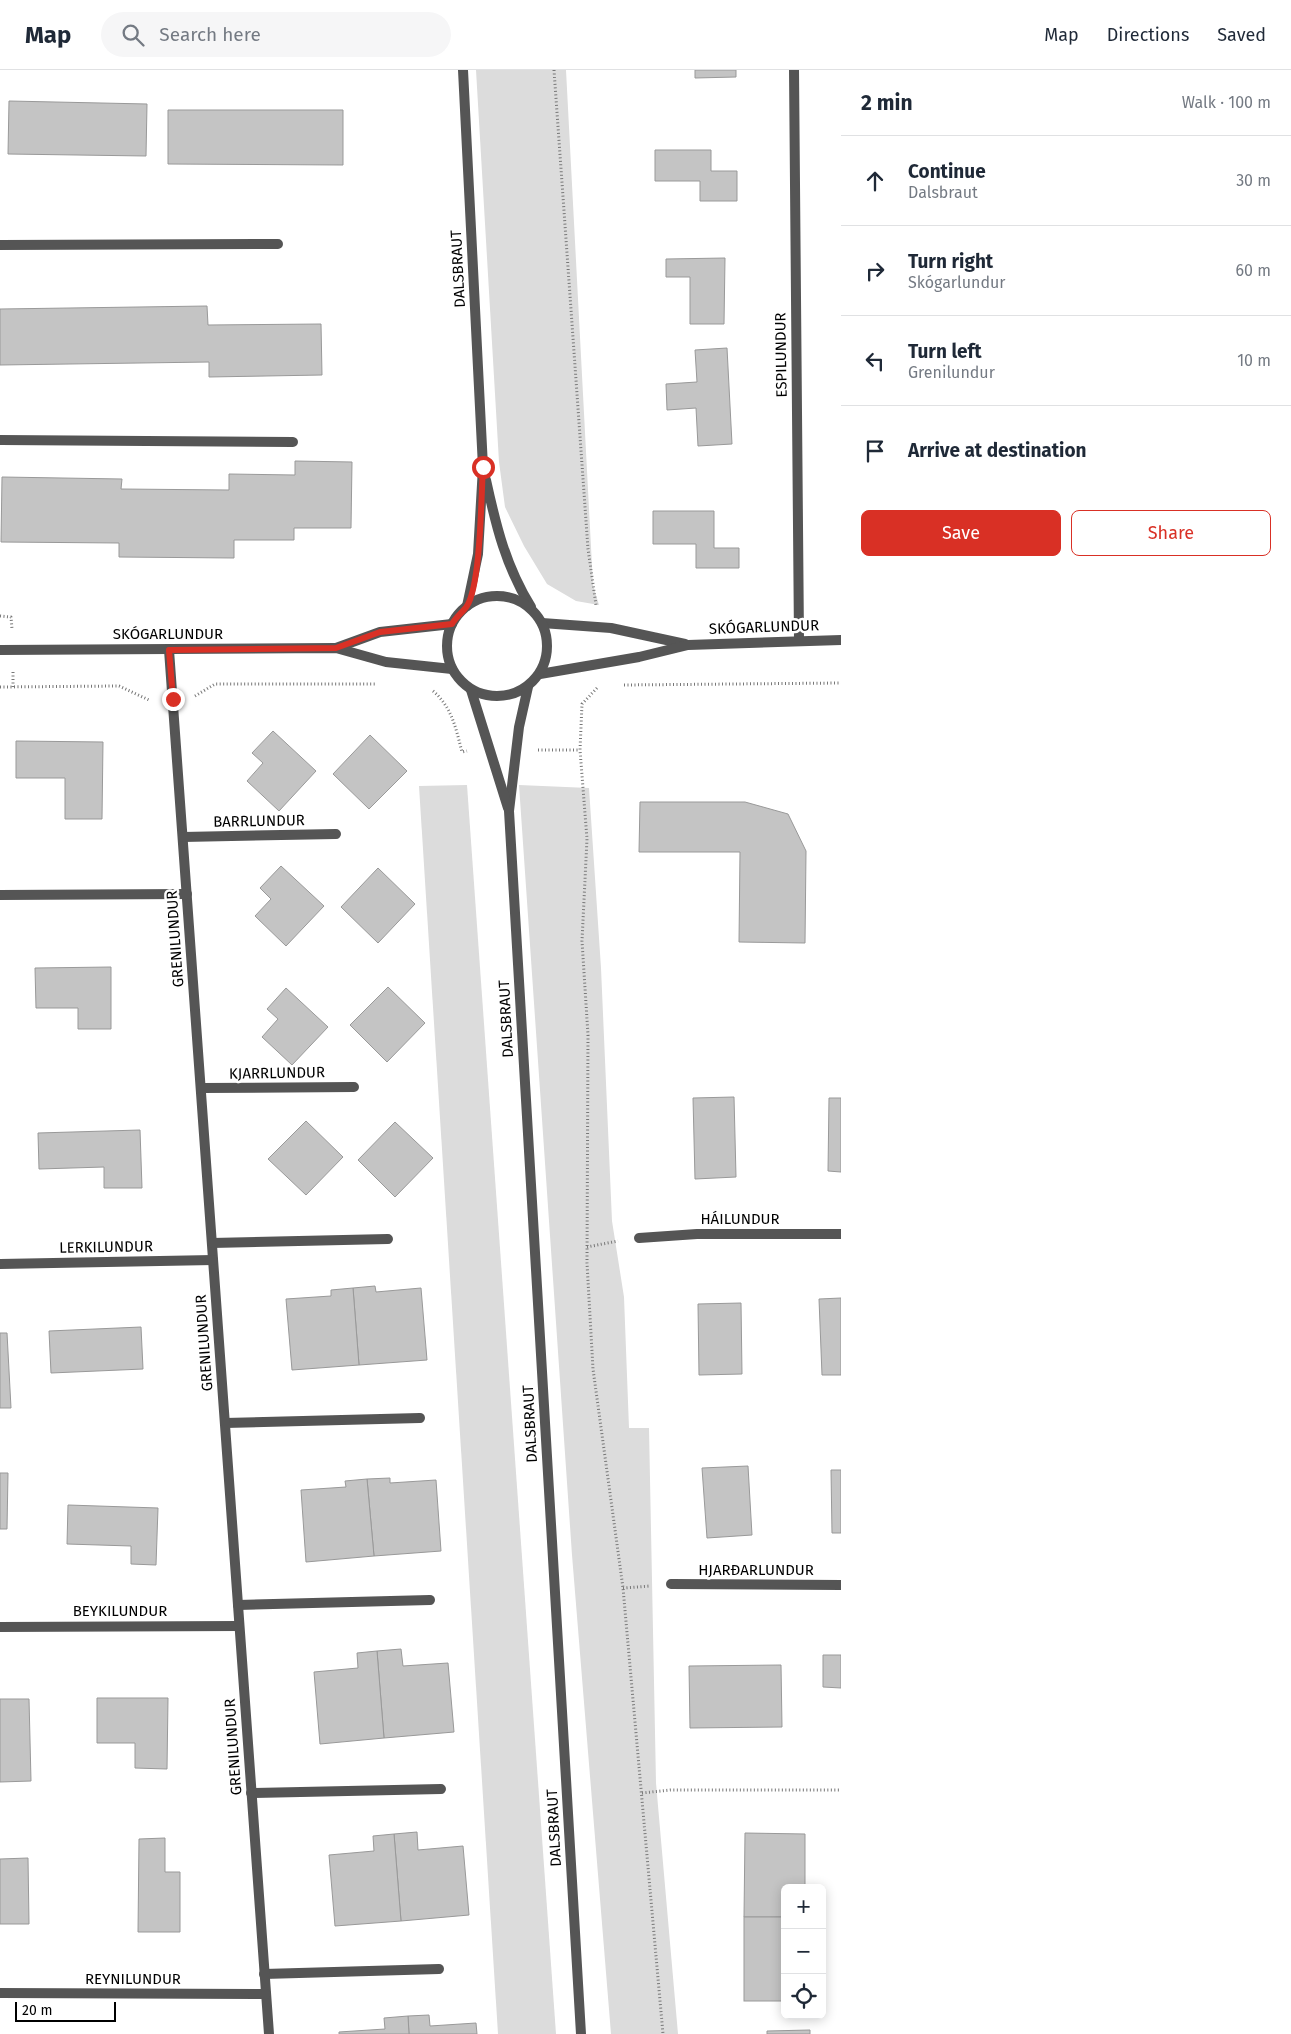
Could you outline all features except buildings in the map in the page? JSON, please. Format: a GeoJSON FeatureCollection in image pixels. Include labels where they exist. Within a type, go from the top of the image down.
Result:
{"type":"FeatureCollection","features":[{"type":"Feature","properties":{"kind":"street","name":"DALSBRAUT"},"geometry":{"type":"LineString","coordinates":[[463,70],[483,467],[478,554],[467,606]]}},
{"type":"Feature","properties":{"kind":"street","name":"ESPILUNDUR"},"geometry":{"type":"LineString","coordinates":[[794,70],[799,640]]}},
{"type":"Feature","properties":{"kind":"street"},"geometry":{"type":"LineString","coordinates":[[0,245],[278,244]]}},
{"type":"Feature","properties":{"kind":"street"},"geometry":{"type":"LineString","coordinates":[[0,440],[293,442]]}},
{"type":"Feature","properties":{"kind":"street","name":"DALSBRAUT"},"geometry":{"type":"LineString","coordinates":[[483,467],[498,538],[519,588],[534,612]]}},
{"type":"Feature","properties":{"kind":"street"},"geometry":{"type":"LineString","coordinates":[[494,596],[509,597],[523,603],[534,612],[542,622],[548,648],[540,674],[528,687],[514,694],[500,697],[484,696],[471,690],[460,681],[452,669],[447,647],[452,624],[467,606],[480,599],[494,596]]}},
{"type":"Feature","properties":{"kind":"street","name":"SKÓGARLUNDUR"},"geometry":{"type":"LineString","coordinates":[[542,622],[611,628],[688,645]]}},
{"type":"Feature","properties":{"kind":"street","name":"SKÓGARLUNDUR"},"geometry":{"type":"LineString","coordinates":[[336,648],[380,632],[452,624]]}},
{"type":"Feature","properties":{"kind":"street","name":"SKÓGARLUNDUR"},"geometry":{"type":"LineString","coordinates":[[540,674],[639,657],[688,645],[841,640]]}},
{"type":"Feature","properties":{"kind":"street","name":"SKÓGARLUNDUR"},"geometry":{"type":"LineString","coordinates":[[0,650],[336,648],[386,662],[452,669]]}},
{"type":"Feature","properties":{"kind":"street","name":"GRENILUNDUR"},"geometry":{"type":"LineString","coordinates":[[169,650],[268,2034]]}},
{"type":"Feature","properties":{"kind":"street","name":"DALSBRAUT"},"geometry":{"type":"LineString","coordinates":[[528,687],[516,750],[509,812],[581,2034]]}},
{"type":"Feature","properties":{"kind":"street","name":"DALSBRAUT"},"geometry":{"type":"LineString","coordinates":[[471,690],[509,812]]}},
{"type":"Feature","properties":{"kind":"street","name":"BARRLUNDUR"},"geometry":{"type":"LineString","coordinates":[[183,837],[336,834]]}},
{"type":"Feature","properties":{"kind":"street"},"geometry":{"type":"LineString","coordinates":[[0,895],[187,894]]}},
{"type":"Feature","properties":{"kind":"street","name":"KJARRLUNDUR"},"geometry":{"type":"LineString","coordinates":[[201,1088],[354,1087]]}},
{"type":"Feature","properties":{"kind":"street","name":"HÁILUNDUR"},"geometry":{"type":"LineString","coordinates":[[639,1238],[698,1234],[841,1234]]}},
{"type":"Feature","properties":{"kind":"street"},"geometry":{"type":"LineString","coordinates":[[212,1244],[388,1239]]}},
{"type":"Feature","properties":{"kind":"street","name":"LERKILUNDUR"},"geometry":{"type":"LineString","coordinates":[[0,1264],[213,1260]]}},
{"type":"Feature","properties":{"kind":"street"},"geometry":{"type":"LineString","coordinates":[[225,1423],[420,1418]]}},
{"type":"Feature","properties":{"kind":"street","name":"HJARÐARLUNDUR"},"geometry":{"type":"LineString","coordinates":[[670,1584],[841,1585]]}},
{"type":"Feature","properties":{"kind":"street"},"geometry":{"type":"LineString","coordinates":[[238,1605],[430,1600]]}},
{"type":"Feature","properties":{"kind":"street","name":"BEYKILUNDUR"},"geometry":{"type":"LineString","coordinates":[[0,1627],[239,1626]]}},
{"type":"Feature","properties":{"kind":"street"},"geometry":{"type":"LineString","coordinates":[[251,1794],[440,1789]]}},
{"type":"Feature","properties":{"kind":"street"},"geometry":{"type":"LineString","coordinates":[[264,1974],[439,1968]]}},
{"type":"Feature","properties":{"kind":"street","name":"REYNILUNDUR"},"geometry":{"type":"LineString","coordinates":[[0,1993],[266,1994]]}},
{"type":"Feature","properties":{"kind":"path"},"geometry":{"type":"LineString","coordinates":[[554,70],[588,549],[594,600],[599,610]]}},
{"type":"Feature","properties":{"kind":"path"},"geometry":{"type":"LineString","coordinates":[[622,685],[841,683]]}},
{"type":"Feature","properties":{"kind":"path"},"geometry":{"type":"LineString","coordinates":[[0,687],[119,686],[149,700],[193,697],[215,684],[379,684]]}},
{"type":"Feature","properties":{"kind":"path"},"geometry":{"type":"LineString","coordinates":[[602,685],[592,692],[582,704],[580,750],[587,839],[582,940],[588,1035],[587,1247],[593,1369],[623,1588],[663,2034]]}},
{"type":"Feature","properties":{"kind":"path"},"geometry":{"type":"LineString","coordinates":[[429,688],[440,698],[454,718],[462,752],[490,751]]}},
{"type":"Feature","properties":{"kind":"path"},"geometry":{"type":"LineString","coordinates":[[516,750],[580,750]]}},
{"type":"Feature","properties":{"kind":"path"},"geometry":{"type":"LineString","coordinates":[[587,1247],[639,1238]]}},
{"type":"Feature","properties":{"kind":"path"},"geometry":{"type":"LineString","coordinates":[[642,1792],[670,1790],[841,1790]]}},
{"type":"Feature","properties":{"kind":"shaded area"},"geometry":{"type":"Polygon","coordinates":[[[476,70],[566,70],[593,585],[599,605],[576,601],[547,584],[524,546],[505,507],[499,462],[476,70]]]}},
{"type":"Feature","properties":{"kind":"shaded area"},"geometry":{"type":"Polygon","coordinates":[[[467,785],[556,2034],[498,2034],[419,786],[467,785]]]}},
{"type":"Feature","properties":{"kind":"shaded area"},"geometry":{"type":"Polygon","coordinates":[[[519,785],[589,788],[601,968],[612,1221],[624,1297],[629,1428],[649,1428],[656,1783],[678,2034],[611,2034],[572,1555],[519,785]]]}},
{"type":"Feature","properties":{"kind":"route"},"geometry":{"type":"LineString","coordinates":[[173,699],[169,650],[336,648],[380,632],[452,624],[458,614],[467,606],[472,585],[478,554],[483,467]]}}]}
